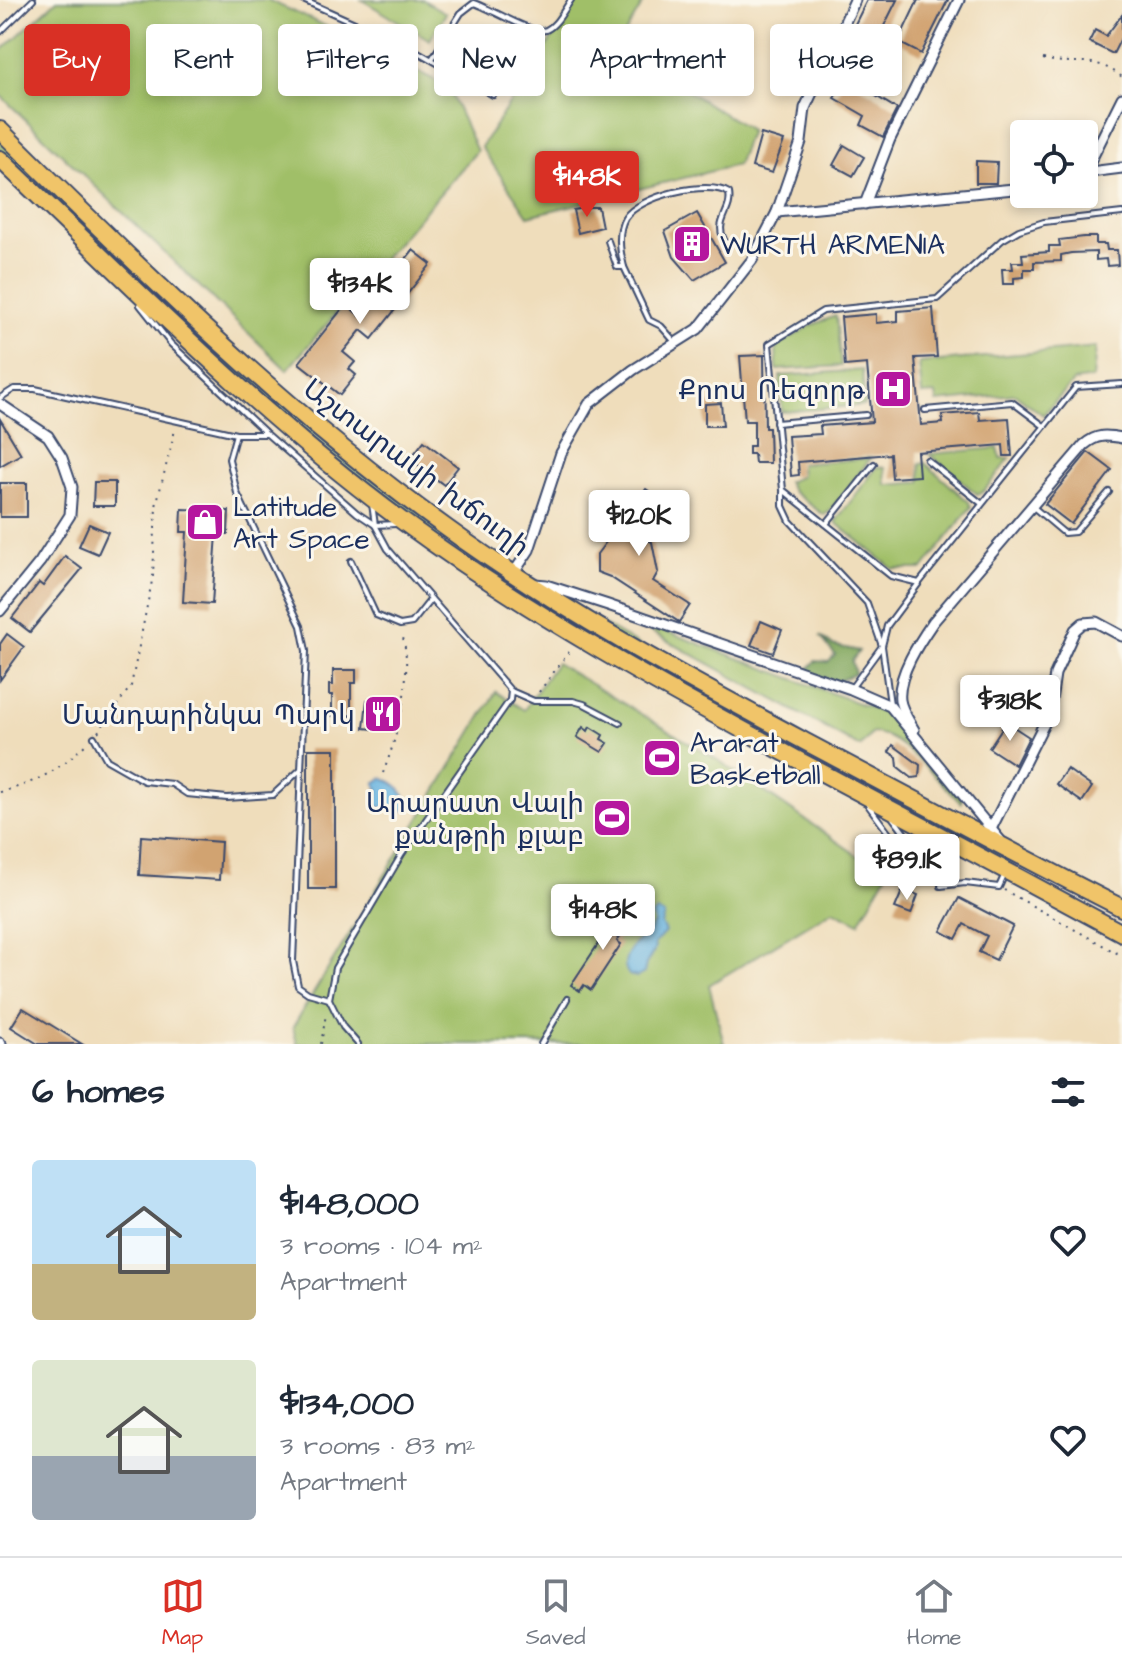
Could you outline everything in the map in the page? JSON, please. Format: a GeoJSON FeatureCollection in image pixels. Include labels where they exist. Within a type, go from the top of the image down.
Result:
{"type":"FeatureCollection","features":[{"type":"Feature","properties":{"kind":"highway","name":"Աշտարակի խճուղի"},"geometry":{"type":"LineString","coordinates":[[0,130],[169,294],[304,417],[393,489],[513,574],[731,702],[1122,908]]}},
{"type":"Feature","properties":{"kind":"highway","name":"Աշտարակի խճուղի"},"geometry":{"type":"LineString","coordinates":[[0,159],[290,432],[406,524],[579,639],[1122,933]]}},
{"type":"Feature","properties":{"kind":"highway"},"geometry":{"type":"LineString","coordinates":[[156,309],[169,294]]}},
{"type":"Feature","properties":{"kind":"highway"},"geometry":{"type":"LineString","coordinates":[[1031,884],[1039,865]]}},
{"type":"Feature","properties":{"kind":"street"},"geometry":{"type":"LineString","coordinates":[[513,574],[529,550],[561,453],[589,404],[633,370],[698,329],[752,260],[777,212],[801,142],[805,108],[855,0]]}},
{"type":"Feature","properties":{"kind":"street"},"geometry":{"type":"LineString","coordinates":[[865,204],[890,139],[959,0]]}},
{"type":"Feature","properties":{"kind":"street"},"geometry":{"type":"LineString","coordinates":[[1098,146],[1122,98]]}},
{"type":"Feature","properties":{"kind":"street"},"geometry":{"type":"LineString","coordinates":[[1098,171],[1122,168]]}},
{"type":"Feature","properties":{"kind":"street"},"geometry":{"type":"LineString","coordinates":[[777,212],[1010,189]]}},
{"type":"Feature","properties":{"kind":"street"},"geometry":{"type":"LineString","coordinates":[[0,404],[48,436],[62,458],[72,487],[70,515],[40,562],[0,611]]}},
{"type":"Feature","properties":{"kind":"street"},"geometry":{"type":"LineString","coordinates":[[920,743],[900,701],[914,649],[933,622],[1093,437],[1122,438]]}},
{"type":"Feature","properties":{"kind":"street"},"geometry":{"type":"LineString","coordinates":[[528,583],[558,589],[851,689],[890,706],[1007,849]]}},
{"type":"Feature","properties":{"kind":"street"},"geometry":{"type":"LineString","coordinates":[[991,829],[1049,714],[1055,674],[1075,630],[1083,623],[1096,622],[1122,636]]}},
{"type":"Feature","properties":{"kind":"lane"},"geometry":{"type":"LineString","coordinates":[[0,32],[33,0]]}},
{"type":"Feature","properties":{"kind":"lane"},"geometry":{"type":"LineString","coordinates":[[303,0],[432,59],[461,13],[474,3],[533,30],[545,30],[556,22],[571,0]]}},
{"type":"Feature","properties":{"kind":"lane"},"geometry":{"type":"LineString","coordinates":[[676,344],[661,326],[649,320],[624,267],[620,246],[626,217],[635,206],[683,190],[719,187],[729,193],[730,201],[720,234],[727,245]]}},
{"type":"Feature","properties":{"kind":"lane"},"geometry":{"type":"LineString","coordinates":[[890,706],[882,646],[867,603],[790,521],[783,506],[769,344],[823,311],[937,299],[1002,240],[1019,230],[1044,222],[1122,213]]}},
{"type":"Feature","properties":{"kind":"lane"},"geometry":{"type":"LineString","coordinates":[[608,241],[617,267],[624,267]]}},
{"type":"Feature","properties":{"kind":"lane"},"geometry":{"type":"LineString","coordinates":[[122,276],[159,332],[267,434],[357,513],[375,525],[406,524]]}},
{"type":"Feature","properties":{"kind":"lane"},"geometry":{"type":"LineString","coordinates":[[851,689],[882,646],[887,626],[919,583],[1076,387],[1122,384]]}},
{"type":"Feature","properties":{"kind":"lane"},"geometry":{"type":"LineString","coordinates":[[0,398],[14,389],[35,389],[236,434],[267,434]]}},
{"type":"Feature","properties":{"kind":"lane"},"geometry":{"type":"LineString","coordinates":[[925,410],[1012,402],[1044,426]]}},
{"type":"Feature","properties":{"kind":"lane"},"geometry":{"type":"LineString","coordinates":[[776,423],[866,415]]}},
{"type":"Feature","properties":{"kind":"lane"},"geometry":{"type":"LineString","coordinates":[[236,434],[229,459],[237,493],[304,638],[306,651],[293,961],[298,986],[308,993],[329,999]]}},
{"type":"Feature","properties":{"kind":"lane"},"geometry":{"type":"LineString","coordinates":[[927,460],[981,503]]}},
{"type":"Feature","properties":{"kind":"lane"},"geometry":{"type":"LineString","coordinates":[[826,524],[874,464]]}},
{"type":"Feature","properties":{"kind":"lane"},"geometry":{"type":"LineString","coordinates":[[783,490],[891,576],[919,583]]}},
{"type":"Feature","properties":{"kind":"lane"},"geometry":{"type":"LineString","coordinates":[[1032,506],[1064,533],[1070,533],[1075,532],[1109,492]]}},
{"type":"Feature","properties":{"kind":"lane"},"geometry":{"type":"LineString","coordinates":[[371,497],[375,525],[388,549],[511,691],[534,701],[584,704],[620,723]]}},
{"type":"Feature","properties":{"kind":"lane"},"geometry":{"type":"LineString","coordinates":[[351,561],[376,615],[400,625],[412,623],[431,599]]}},
{"type":"Feature","properties":{"kind":"lane"},"geometry":{"type":"LineString","coordinates":[[358,1044],[338,1019],[329,999],[335,968],[347,943],[434,807],[510,700],[511,691]]}},
{"type":"Feature","properties":{"kind":"lane"},"geometry":{"type":"LineString","coordinates":[[94,737],[107,760],[144,781],[172,784],[187,794],[227,798],[273,795],[301,769]]}},
{"type":"Feature","properties":{"kind":"lane"},"geometry":{"type":"LineString","coordinates":[[858,792],[901,850],[930,880],[924,859],[877,802]]}},
{"type":"Feature","properties":{"kind":"lane"},"geometry":{"type":"LineString","coordinates":[[941,886],[965,883],[999,887],[1007,871]]}},
{"type":"Feature","properties":{"kind":"lane"},"geometry":{"type":"LineString","coordinates":[[541,1044],[567,999]]}},
{"type":"Feature","properties":{"kind":"path"},"geometry":{"type":"LineString","coordinates":[[1043,59],[1054,62],[1086,60],[1110,68],[1122,77]]}},
{"type":"Feature","properties":{"kind":"path"},"geometry":{"type":"LineString","coordinates":[[0,792],[31,784],[63,766],[94,737],[131,686],[153,576],[156,506],[177,421]]}},
{"type":"Feature","properties":{"kind":"path"},"geometry":{"type":"LineString","coordinates":[[383,773],[399,721],[405,673],[406,646],[400,625]]}},
{"type":"Feature","properties":{"kind":"path"},"geometry":{"type":"LineString","coordinates":[[534,701],[579,639]]}},
{"type":"Feature","properties":{"kind":"path"},"geometry":{"type":"LineString","coordinates":[[999,887],[1122,956]]}},
{"type":"Feature","properties":{"kind":"path"},"geometry":{"type":"LineString","coordinates":[[1044,912],[1046,907]]}},
{"type":"Feature","properties":{"kind":"path"},"geometry":{"type":"LineString","coordinates":[[321,1044],[329,999]]}},
{"type":"Feature","properties":{"kind":"green space"},"geometry":{"type":"Polygon","coordinates":[[[57,0],[268,0],[321,24],[278,24],[278,96],[418,96],[418,72],[434,80],[434,96],[452,96],[477,151],[287,370],[0,95],[0,52],[24,30],[24,96],[130,96],[130,24],[31,24],[57,0]]]}},
{"type":"Feature","properties":{"kind":"green space"},"geometry":{"type":"Polygon","coordinates":[[[362,0],[423,0],[446,13],[439,24],[434,24],[430,40],[418,33],[418,24],[403,24],[362,0]]]}},
{"type":"Feature","properties":{"kind":"green space"},"geometry":{"type":"Polygon","coordinates":[[[577,0],[645,0],[631,24],[561,24],[577,0]]]}},
{"type":"Feature","properties":{"kind":"green space"},"geometry":{"type":"Polygon","coordinates":[[[561,24],[561,96],[696,96],[750,130],[737,165],[528,216],[481,147],[514,96],[545,96],[545,49],[561,24]]]}},
{"type":"Feature","properties":{"kind":"green space"},"geometry":{"type":"Polygon","coordinates":[[[0,138],[151,285],[146,290],[0,149],[0,138]]]}},
{"type":"Feature","properties":{"kind":"green space"},"geometry":{"type":"Polygon","coordinates":[[[173,306],[448,536],[1017,861],[1014,867],[646,670],[507,586],[385,501],[295,427],[168,312],[173,306]]]}},
{"type":"Feature","properties":{"kind":"green space"},"geometry":{"type":"Polygon","coordinates":[[[836,316],[841,366],[777,370],[776,347],[812,325],[836,316]]]}},
{"type":"Feature","properties":{"kind":"green space"},"geometry":{"type":"Polygon","coordinates":[[[1096,347],[1093,378],[1074,381],[1043,415],[1015,394],[937,402],[936,394],[922,395],[919,363],[1096,347]]]}},
{"type":"Feature","properties":{"kind":"green space"},"geometry":{"type":"Polygon","coordinates":[[[862,370],[865,405],[782,412],[780,376],[862,370]]]}},
{"type":"Feature","properties":{"kind":"green space"},"geometry":{"type":"Polygon","coordinates":[[[998,448],[1000,458],[1010,458],[983,492],[977,494],[929,454],[998,448]]]}},
{"type":"Feature","properties":{"kind":"green space"},"geometry":{"type":"Polygon","coordinates":[[[871,458],[824,515],[792,491],[787,482],[801,476],[800,464],[871,458]]]}},
{"type":"Feature","properties":{"kind":"green space"},"geometry":{"type":"Polygon","coordinates":[[[925,463],[971,507],[923,569],[893,569],[835,522],[877,467],[885,467],[886,485],[889,485],[921,482],[920,464],[925,463]]]}},
{"type":"Feature","properties":{"kind":"green space"},"geometry":{"type":"Polygon","coordinates":[[[617,613],[882,712],[898,725],[961,797],[962,802],[920,760],[895,741],[872,733],[860,747],[617,613]]]}},
{"type":"Feature","properties":{"kind":"green space"},"geometry":{"type":"Polygon","coordinates":[[[820,636],[832,645],[859,651],[852,661],[855,674],[836,682],[806,672],[815,661],[829,662],[835,655],[820,636]]]}},
{"type":"Feature","properties":{"kind":"green space","name":"Արարատ Վալի քանթրի քլաբ"},"geometry":{"type":"Polygon","coordinates":[[[556,663],[721,762],[886,875],[859,923],[833,910],[709,985],[724,1044],[297,1044],[293,1027],[496,692],[524,710],[556,663]]]}},
{"type":"Feature","properties":{"kind":"water"},"geometry":{"type":"Polygon","coordinates":[[[383,778],[402,792],[407,805],[404,811],[375,806],[378,790],[375,783],[383,778]]]}},
{"type":"Feature","properties":{"kind":"water"},"geometry":{"type":"Polygon","coordinates":[[[657,911],[664,915],[661,924],[665,932],[654,944],[655,949],[644,973],[637,977],[629,975],[625,965],[627,956],[640,938],[645,938],[654,923],[652,915],[657,911]]]}},
{"type":"Feature","properties":{"kind":"building"},"geometry":{"type":"Polygon","coordinates":[[[867,0],[897,0],[885,24],[855,24],[867,0]]]}},
{"type":"Feature","properties":{"kind":"building"},"geometry":{"type":"Polygon","coordinates":[[[918,0],[948,0],[921,54],[902,44],[902,34],[918,0]]]}},
{"type":"Feature","properties":{"kind":"building"},"geometry":{"type":"Polygon","coordinates":[[[1122,15],[1122,36],[1113,54],[1089,42],[1095,30],[1106,36],[1122,15]]]}},
{"type":"Feature","properties":{"kind":"building"},"geometry":{"type":"Polygon","coordinates":[[[876,96],[897,109],[883,137],[861,125],[865,116],[834,98],[876,96]]]}},
{"type":"Feature","properties":{"kind":"building"},"geometry":{"type":"Polygon","coordinates":[[[761,134],[784,141],[772,173],[752,167],[761,134]]]}},
{"type":"Feature","properties":{"kind":"building"},"geometry":{"type":"Polygon","coordinates":[[[844,145],[864,157],[853,176],[833,165],[844,145]]]}},
{"type":"Feature","properties":{"kind":"building"},"geometry":{"type":"Polygon","coordinates":[[[976,161],[997,162],[996,183],[976,183],[976,161]]]}},
{"type":"Feature","properties":{"kind":"building"},"geometry":{"type":"Polygon","coordinates":[[[598,207],[602,227],[578,233],[573,210],[598,207]]]}},
{"type":"Feature","properties":{"kind":"building","name":"WURTH ARMENIA"},"geometry":{"type":"Polygon","coordinates":[[[697,213],[725,262],[694,280],[674,257],[665,231],[697,213]]]}},
{"type":"Feature","properties":{"kind":"building"},"geometry":{"type":"Polygon","coordinates":[[[1096,237],[1096,244],[1106,244],[1107,250],[1117,250],[1118,265],[1107,266],[1106,259],[1096,260],[1096,252],[1071,253],[1061,255],[1061,261],[1034,262],[1034,269],[1024,269],[1024,277],[1014,278],[1014,284],[1003,284],[1002,269],[1013,269],[1012,262],[1023,262],[1022,254],[1049,252],[1049,246],[1060,246],[1059,240],[1096,237]]]}},
{"type":"Feature","properties":{"kind":"building"},"geometry":{"type":"Polygon","coordinates":[[[413,250],[431,264],[372,339],[361,330],[343,352],[355,362],[349,369],[356,375],[340,395],[299,363],[346,304],[360,316],[413,250]]]}},
{"type":"Feature","properties":{"kind":"building","name":"Քրոս Ռեզորթ"},"geometry":{"type":"Polygon","coordinates":[[[933,308],[937,357],[915,358],[921,425],[943,423],[942,415],[979,412],[980,420],[1009,418],[1012,456],[1004,456],[1003,445],[917,452],[919,476],[892,478],[890,454],[798,462],[799,475],[791,476],[788,436],[821,434],[820,426],[872,422],[867,364],[845,366],[841,317],[876,314],[876,323],[898,321],[898,311],[933,308]]]}},
{"type":"Feature","properties":{"kind":"building"},"geometry":{"type":"Polygon","coordinates":[[[764,355],[765,428],[769,428],[770,463],[755,463],[754,454],[749,454],[749,446],[754,446],[754,421],[745,421],[740,356],[764,355]]]}},
{"type":"Feature","properties":{"kind":"building"},"geometry":{"type":"Polygon","coordinates":[[[721,403],[723,426],[705,426],[705,404],[721,403]]]}},
{"type":"Feature","properties":{"kind":"building"},"geometry":{"type":"Polygon","coordinates":[[[0,419],[21,454],[0,466],[0,419]]]}},
{"type":"Feature","properties":{"kind":"building"},"geometry":{"type":"Polygon","coordinates":[[[424,441],[458,467],[444,485],[410,459],[424,441]]]}},
{"type":"Feature","properties":{"kind":"building"},"geometry":{"type":"Polygon","coordinates":[[[1088,452],[1112,470],[1071,524],[1045,504],[1088,452]]]}},
{"type":"Feature","properties":{"kind":"building"},"geometry":{"type":"Polygon","coordinates":[[[94,482],[115,482],[115,506],[93,506],[94,482]]]}},
{"type":"Feature","properties":{"kind":"building"},"geometry":{"type":"Polygon","coordinates":[[[0,483],[27,483],[27,517],[0,517],[0,483]]]}},
{"type":"Feature","properties":{"kind":"building"},"geometry":{"type":"Polygon","coordinates":[[[646,489],[665,502],[640,536],[652,542],[658,572],[653,581],[690,605],[679,622],[610,577],[597,572],[597,554],[646,489]]]}},
{"type":"Feature","properties":{"kind":"building"},"geometry":{"type":"Polygon","coordinates":[[[182,509],[229,511],[228,534],[217,534],[212,604],[183,602],[187,532],[181,532],[182,509]]]}},
{"type":"Feature","properties":{"kind":"building"},"geometry":{"type":"Polygon","coordinates":[[[89,524],[108,532],[98,554],[79,546],[89,524]]]}},
{"type":"Feature","properties":{"kind":"building"},"geometry":{"type":"Polygon","coordinates":[[[65,556],[82,569],[30,632],[12,618],[39,583],[43,586],[65,556]]]}},
{"type":"Feature","properties":{"kind":"building"},"geometry":{"type":"Polygon","coordinates":[[[761,621],[782,630],[773,653],[751,645],[761,621]]]}},
{"type":"Feature","properties":{"kind":"building"},"geometry":{"type":"Polygon","coordinates":[[[7,634],[24,647],[0,680],[0,644],[7,634]]]}},
{"type":"Feature","properties":{"kind":"building"},"geometry":{"type":"Polygon","coordinates":[[[333,670],[356,670],[356,683],[351,683],[351,716],[332,716],[329,685],[333,685],[333,670]]]}},
{"type":"Feature","properties":{"kind":"building"},"geometry":{"type":"Polygon","coordinates":[[[367,700],[396,703],[393,731],[364,728],[367,700]]]}},
{"type":"Feature","properties":{"kind":"building"},"geometry":{"type":"Polygon","coordinates":[[[1006,722],[1029,737],[1015,765],[989,748],[1006,722]]]}},
{"type":"Feature","properties":{"kind":"building"},"geometry":{"type":"Polygon","coordinates":[[[583,727],[588,731],[590,727],[603,735],[601,739],[608,743],[602,752],[577,737],[583,727]]]}},
{"type":"Feature","properties":{"kind":"building"},"geometry":{"type":"Polygon","coordinates":[[[893,745],[920,765],[919,777],[912,778],[898,767],[897,757],[889,752],[893,745]]]}},
{"type":"Feature","properties":{"kind":"building"},"geometry":{"type":"Polygon","coordinates":[[[308,749],[335,749],[335,889],[308,889],[308,749]]]}},
{"type":"Feature","properties":{"kind":"building"},"geometry":{"type":"Polygon","coordinates":[[[1067,769],[1092,787],[1082,802],[1056,784],[1067,769]]]}},
{"type":"Feature","properties":{"kind":"building"},"geometry":{"type":"Polygon","coordinates":[[[141,836],[221,842],[219,880],[139,875],[141,836]]]}},
{"type":"Feature","properties":{"kind":"building"},"geometry":{"type":"Polygon","coordinates":[[[903,889],[918,895],[911,914],[895,908],[903,889]]]}},
{"type":"Feature","properties":{"kind":"building"},"geometry":{"type":"Polygon","coordinates":[[[959,898],[1013,926],[996,960],[979,952],[987,936],[964,924],[956,939],[941,931],[959,898]]]}},
{"type":"Feature","properties":{"kind":"building"},"geometry":{"type":"Polygon","coordinates":[[[624,905],[633,911],[629,917],[632,918],[617,941],[621,944],[591,990],[584,985],[580,991],[571,985],[624,905]]]}},
{"type":"Feature","properties":{"kind":"building"},"geometry":{"type":"Polygon","coordinates":[[[23,1008],[82,1044],[38,1044],[11,1027],[23,1008]]]}},
{"type":"Feature","properties":{"kind":"place","name":"WURTH ARMENIA"},"geometry":{"type":"Point","coordinates":[692,244]}},
{"type":"Feature","properties":{"kind":"place","name":"Քրոս Ռեզորթ"},"geometry":{"type":"Point","coordinates":[893,389]}},
{"type":"Feature","properties":{"kind":"place","name":"Latitude Art Space"},"geometry":{"type":"Point","coordinates":[205,522]}},
{"type":"Feature","properties":{"kind":"place","name":"Մանդարինկա Պարկ"},"geometry":{"type":"Point","coordinates":[383,714]}},
{"type":"Feature","properties":{"kind":"place","name":"Ararat Basketball"},"geometry":{"type":"Point","coordinates":[662,758]}},
{"type":"Feature","properties":{"kind":"place","name":"Արարատ Վալի քանթրի քլաբ"},"geometry":{"type":"Point","coordinates":[612,818]}}]}
